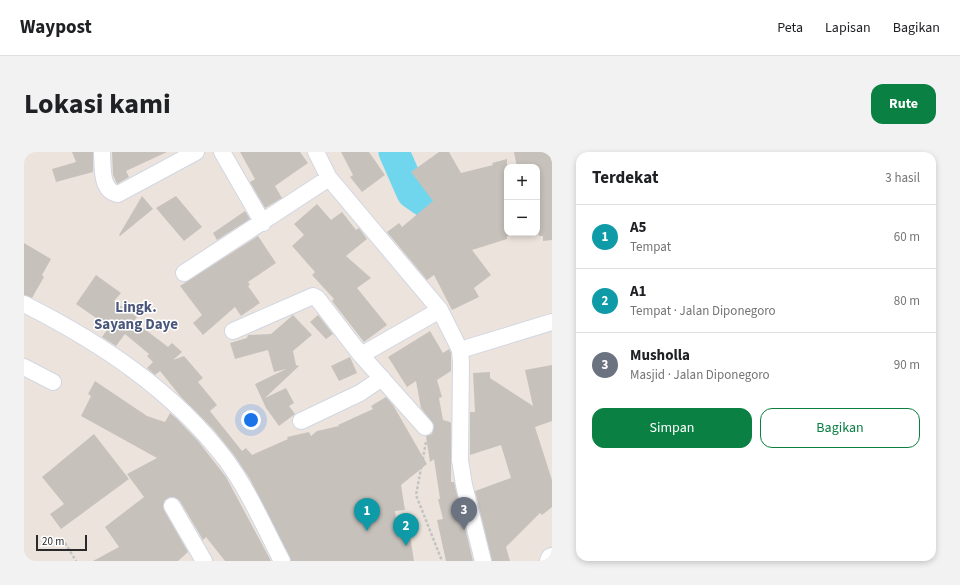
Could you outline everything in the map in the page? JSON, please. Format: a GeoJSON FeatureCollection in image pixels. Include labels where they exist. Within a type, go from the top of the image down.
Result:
{"type":"FeatureCollection","features":[{"type":"Feature","properties":{"kind":"street"},"geometry":{"type":"LineString","coordinates":[[102,152],[107,188],[111,193],[118,194],[196,152]]}},
{"type":"Feature","properties":{"kind":"street"},"geometry":{"type":"LineString","coordinates":[[222,152],[263,223]]}},
{"type":"Feature","properties":{"kind":"street"},"geometry":{"type":"LineString","coordinates":[[316,152],[329,178],[440,310],[460,350],[460,460],[464,485],[483,561]]}},
{"type":"Feature","properties":{"kind":"street"},"geometry":{"type":"LineString","coordinates":[[184,274],[329,178]]}},
{"type":"Feature","properties":{"kind":"street"},"geometry":{"type":"LineString","coordinates":[[233,331],[313,296],[317,298],[362,355],[425,427]]}},
{"type":"Feature","properties":{"kind":"street"},"geometry":{"type":"LineString","coordinates":[[24,304],[66,326],[128,365],[152,383],[191,420],[212,442],[230,466],[282,561]]}},
{"type":"Feature","properties":{"kind":"street"},"geometry":{"type":"LineString","coordinates":[[362,355],[440,310]]}},
{"type":"Feature","properties":{"kind":"street"},"geometry":{"type":"LineString","coordinates":[[460,350],[552,322]]}},
{"type":"Feature","properties":{"kind":"street"},"geometry":{"type":"LineString","coordinates":[[24,367],[53,382]]}},
{"type":"Feature","properties":{"kind":"street"},"geometry":{"type":"LineString","coordinates":[[301,421],[360,393],[382,378]]}},
{"type":"Feature","properties":{"kind":"street"},"geometry":{"type":"LineString","coordinates":[[172,506],[204,561]]}},
{"type":"Feature","properties":{"kind":"path"},"geometry":{"type":"LineString","coordinates":[[425,427],[426,446],[416,495],[442,561]]}},
{"type":"Feature","properties":{"kind":"path"},"geometry":{"type":"LineString","coordinates":[[65,543],[76,561]]}},
{"type":"Feature","properties":{"kind":"building"},"geometry":{"type":"Polygon","coordinates":[[[72,152],[93,152],[93,172],[56,182],[52,169],[76,162],[72,152]]]}},
{"type":"Feature","properties":{"kind":"building"},"geometry":{"type":"Polygon","coordinates":[[[112,152],[167,152],[126,171],[129,177],[117,184],[113,175],[112,152]]]}},
{"type":"Feature","properties":{"kind":"building"},"geometry":{"type":"Polygon","coordinates":[[[240,152],[300,152],[308,163],[275,186],[282,198],[265,208],[250,182],[255,179],[240,152]]]}},
{"type":"Feature","properties":{"kind":"building"},"geometry":{"type":"Polygon","coordinates":[[[341,152],[369,152],[385,175],[362,192],[350,177],[353,175],[341,152]]]}},
{"type":"Feature","properties":{"kind":"building"},"geometry":{"type":"Polygon","coordinates":[[[439,152],[449,152],[461,173],[493,165],[492,163],[507,159],[507,164],[504,164],[504,236],[507,236],[507,239],[472,250],[491,275],[474,288],[479,297],[452,310],[434,275],[427,280],[387,232],[399,223],[402,227],[433,201],[411,172],[439,152]]]}},
{"type":"Feature","properties":{"kind":"building"},"geometry":{"type":"Polygon","coordinates":[[[514,152],[552,152],[552,240],[543,241],[543,236],[540,236],[540,164],[516,164],[514,152]]]}},
{"type":"Feature","properties":{"kind":"building"},"geometry":{"type":"Polygon","coordinates":[[[142,196],[153,209],[120,236],[119,235],[142,196]]]}},
{"type":"Feature","properties":{"kind":"building"},"geometry":{"type":"Polygon","coordinates":[[[176,196],[202,227],[184,241],[156,208],[176,196]]]}},
{"type":"Feature","properties":{"kind":"building"},"geometry":{"type":"Polygon","coordinates":[[[317,204],[331,220],[342,212],[356,230],[359,228],[367,239],[346,256],[371,278],[357,288],[387,325],[364,342],[332,301],[334,299],[312,275],[315,272],[292,246],[304,235],[294,224],[317,204]]]}},
{"type":"Feature","properties":{"kind":"building"},"geometry":{"type":"Polygon","coordinates":[[[245,211],[250,219],[217,240],[213,233],[245,211]]]}},
{"type":"Feature","properties":{"kind":"building"},"geometry":{"type":"Polygon","coordinates":[[[258,236],[276,263],[248,282],[250,285],[248,286],[260,303],[241,316],[235,307],[203,335],[193,323],[202,315],[180,286],[258,236]]]}},
{"type":"Feature","properties":{"kind":"building"},"geometry":{"type":"Polygon","coordinates":[[[24,243],[51,259],[42,275],[44,277],[32,298],[24,295],[24,243]]]}},
{"type":"Feature","properties":{"kind":"building"},"geometry":{"type":"Polygon","coordinates":[[[96,275],[121,293],[114,301],[137,317],[134,321],[168,347],[172,343],[182,352],[173,360],[184,356],[203,378],[198,382],[217,405],[210,411],[242,451],[246,448],[252,455],[288,439],[287,437],[309,432],[311,436],[317,431],[339,426],[338,425],[373,409],[371,406],[386,397],[393,405],[427,464],[401,485],[405,510],[395,511],[399,538],[410,536],[414,561],[291,561],[250,479],[234,455],[213,429],[181,397],[160,371],[155,375],[147,368],[153,362],[147,356],[149,354],[125,334],[116,346],[102,337],[109,327],[76,304],[96,275]]]}},
{"type":"Feature","properties":{"kind":"building"},"geometry":{"type":"Polygon","coordinates":[[[293,315],[312,335],[293,351],[296,365],[299,366],[265,398],[286,388],[294,403],[289,406],[295,414],[279,426],[266,408],[255,384],[286,369],[274,372],[268,350],[235,359],[230,343],[247,338],[248,335],[271,334],[293,315]]]}},
{"type":"Feature","properties":{"kind":"building"},"geometry":{"type":"Polygon","coordinates":[[[318,315],[333,334],[326,339],[310,322],[318,315]]]}},
{"type":"Feature","properties":{"kind":"building"},"geometry":{"type":"Polygon","coordinates":[[[430,331],[443,353],[449,349],[451,353],[451,371],[437,380],[442,397],[439,398],[443,420],[451,423],[451,482],[454,482],[473,561],[446,561],[437,520],[443,519],[438,499],[440,499],[434,459],[430,462],[426,436],[432,434],[434,425],[421,408],[416,381],[407,387],[388,357],[430,331]]]}},
{"type":"Feature","properties":{"kind":"building"},"geometry":{"type":"Polygon","coordinates":[[[350,357],[357,373],[339,381],[331,366],[350,357]]]}},
{"type":"Feature","properties":{"kind":"building"},"geometry":{"type":"Polygon","coordinates":[[[552,365],[552,421],[535,427],[552,480],[552,507],[542,515],[540,513],[506,547],[510,561],[492,561],[475,491],[511,478],[501,445],[470,455],[470,412],[475,412],[473,373],[490,372],[490,378],[533,406],[525,370],[552,365]]]}},
{"type":"Feature","properties":{"kind":"building"},"geometry":{"type":"Polygon","coordinates":[[[95,381],[147,416],[165,422],[170,413],[177,419],[198,441],[226,477],[271,561],[225,561],[206,537],[203,540],[180,501],[172,497],[164,501],[164,510],[188,552],[178,561],[93,561],[119,547],[105,527],[144,497],[127,474],[157,458],[81,416],[91,396],[88,394],[95,381]]]}},
{"type":"Feature","properties":{"kind":"building"},"geometry":{"type":"Polygon","coordinates":[[[94,434],[129,479],[61,529],[50,514],[64,504],[42,477],[94,434]]]}},
{"type":"Feature","properties":{"kind":"waterway"},"geometry":{"type":"LineString","coordinates":[[394,152],[412,193],[425,202]]}},
{"type":"Feature","properties":{"kind":"place","name":"Musholla"},"geometry":{"type":"Point","coordinates":[464,530]}},
{"type":"Feature","properties":{"kind":"place","name":"A5"},"geometry":{"type":"Point","coordinates":[367,531]}},
{"type":"Feature","properties":{"kind":"place","name":"A1"},"geometry":{"type":"Point","coordinates":[406,546]}},
{"type":"Feature","properties":{"kind":"district","name":"Lingk. Sayang Daye"},"geometry":{"type":"Point","coordinates":[136,316]}}]}
